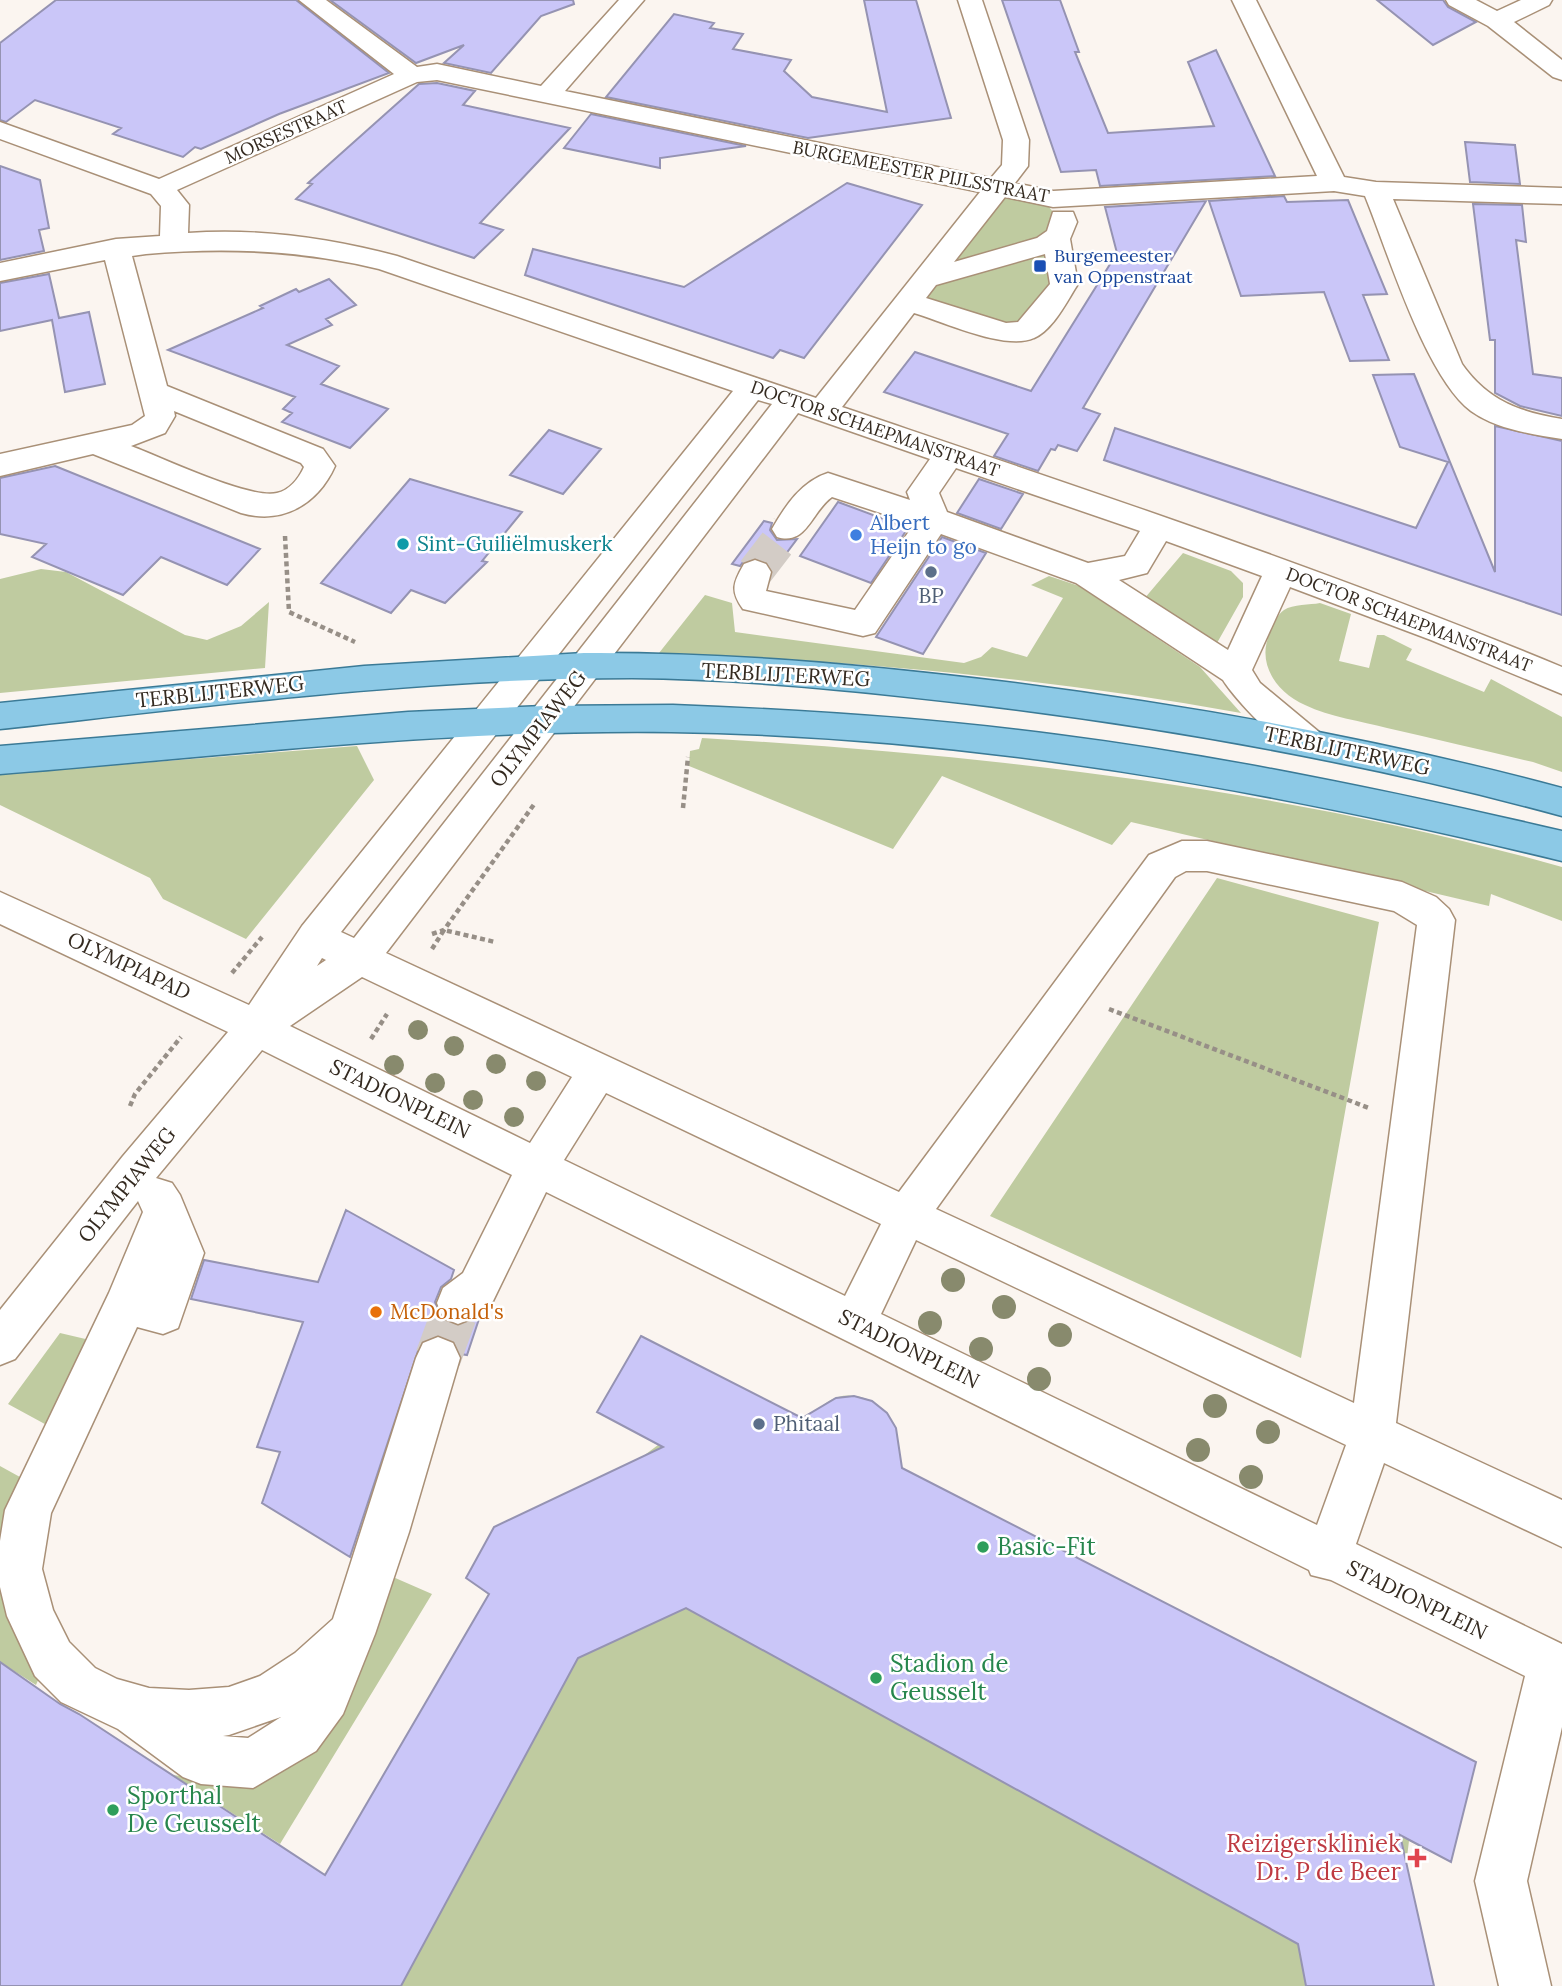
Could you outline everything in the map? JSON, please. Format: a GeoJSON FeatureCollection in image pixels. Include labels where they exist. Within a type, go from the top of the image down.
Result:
{"type":"FeatureCollection","features":[{"type":"Feature","properties":{"kind":"main road","name":"TERBLIJTERWEG"},"geometry":{"type":"LineString","coordinates":[[0,716],[286,685],[525,669],[588,666],[743,671],[900,682],[1174,717],[1307,742],[1562,802]]}},
{"type":"Feature","properties":{"kind":"main road","name":"TERBLIJTERWEG"},"geometry":{"type":"LineString","coordinates":[[0,760],[330,730],[484,721],[545,719],[785,723],[1021,742],[1303,786],[1562,846]]}},
{"type":"Feature","properties":{"kind":"street"},"geometry":{"type":"LineString","coordinates":[[311,0],[412,75]]}},
{"type":"Feature","properties":{"kind":"street"},"geometry":{"type":"LineString","coordinates":[[547,95],[632,0]]}},
{"type":"Feature","properties":{"kind":"street"},"geometry":{"type":"LineString","coordinates":[[822,411],[1015,166],[1016,140],[970,0]]}},
{"type":"Feature","properties":{"kind":"street"},"geometry":{"type":"LineString","coordinates":[[1244,0],[1334,183]]}},
{"type":"Feature","properties":{"kind":"street"},"geometry":{"type":"LineString","coordinates":[[1458,0],[1497,21],[1562,72]]}},
{"type":"Feature","properties":{"kind":"street"},"geometry":{"type":"LineString","coordinates":[[1497,21],[1540,0]]}},
{"type":"Feature","properties":{"kind":"street","name":"BURGEMEESTER PIJLSSTRAAT"},"geometry":{"type":"LineString","coordinates":[[412,75],[437,72],[1053,199],[1334,183],[1376,190],[1562,196]]}},
{"type":"Feature","properties":{"kind":"street","name":"MORSESTRAAT"},"geometry":{"type":"LineString","coordinates":[[160,188],[412,75]]}},
{"type":"Feature","properties":{"kind":"street"},"geometry":{"type":"LineString","coordinates":[[0,130],[160,188],[175,205],[174,241]]}},
{"type":"Feature","properties":{"kind":"street"},"geometry":{"type":"LineString","coordinates":[[1376,190],[1448,366],[1461,388],[1482,407],[1504,416],[1562,429]]}},
{"type":"Feature","properties":{"kind":"street"},"geometry":{"type":"LineString","coordinates":[[915,291],[1056,239],[1064,226],[1063,213],[1053,199]]}},
{"type":"Feature","properties":{"kind":"street","name":"DOCTOR SCHAEPMANSTRAAT"},"geometry":{"type":"LineString","coordinates":[[0,272],[116,248],[174,241],[243,238],[344,250],[1159,526],[1443,631],[1562,681]]}},
{"type":"Feature","properties":{"kind":"street"},"geometry":{"type":"LineString","coordinates":[[915,291],[1005,332],[1026,331],[1064,284],[1056,239]]}},
{"type":"Feature","properties":{"kind":"street"},"geometry":{"type":"LineString","coordinates":[[0,466],[97,443],[153,426],[160,416],[116,248]]}},
{"type":"Feature","properties":{"kind":"street","name":"OLYMPIAWEG"},"geometry":{"type":"LineString","coordinates":[[0,1344],[138,1169],[256,1028],[315,937],[525,669],[752,387]]}},
{"type":"Feature","properties":{"kind":"street"},"geometry":{"type":"LineString","coordinates":[[97,443],[252,505],[290,504],[315,480],[320,466],[312,456],[154,392]]}},
{"type":"Feature","properties":{"kind":"street","name":"OLYMPIAWEG"},"geometry":{"type":"LineString","coordinates":[[256,1028],[361,957],[792,400]]}},
{"type":"Feature","properties":{"kind":"street"},"geometry":{"type":"LineString","coordinates":[[934,519],[923,492],[949,454]]}},
{"type":"Feature","properties":{"kind":"street"},"geometry":{"type":"LineString","coordinates":[[788,529],[814,494],[828,484],[934,519],[1087,575],[1235,671],[1248,692],[1307,742]]}},
{"type":"Feature","properties":{"kind":"street"},"geometry":{"type":"LineString","coordinates":[[755,572],[748,584],[749,594],[755,601],[863,624],[934,519]]}},
{"type":"Feature","properties":{"kind":"street"},"geometry":{"type":"LineString","coordinates":[[1087,575],[1136,565],[1159,526]]}},
{"type":"Feature","properties":{"kind":"street"},"geometry":{"type":"LineString","coordinates":[[1235,671],[1281,570]]}},
{"type":"Feature","properties":{"kind":"street"},"geometry":{"type":"LineString","coordinates":[[855,1322],[906,1216],[1162,866],[1182,856],[1208,856],[1402,897],[1423,908],[1436,920],[1413,1124],[1371,1434],[1328,1558]]}},
{"type":"Feature","properties":{"kind":"street","name":"OLYMPIAPAD"},"geometry":{"type":"LineString","coordinates":[[0,907],[256,1028]]}},
{"type":"Feature","properties":{"kind":"street"},"geometry":{"type":"LineString","coordinates":[[315,937],[1562,1524]]}},
{"type":"Feature","properties":{"kind":"street","name":"STADIONPLEIN"},"geometry":{"type":"LineString","coordinates":[[256,1028],[1328,1558],[1557,1667]]}},
{"type":"Feature","properties":{"kind":"street"},"geometry":{"type":"LineString","coordinates":[[458,1303],[478,1287],[538,1166],[598,1071]]}},
{"type":"Feature","properties":{"kind":"street"},"geometry":{"type":"LineString","coordinates":[[138,1169],[165,1209],[183,1253],[163,1313],[126,1304],[29,1510],[19,1569],[31,1616],[52,1658],[78,1685],[110,1702],[129,1707],[201,1759],[253,1763],[299,1734],[326,1697],[351,1634],[386,1532],[438,1358]]}},
{"type":"Feature","properties":{"kind":"street"},"geometry":{"type":"LineString","coordinates":[[1525,1986],[1501,1881],[1557,1667]]}},
{"type":"Feature","properties":{"kind":"path"},"geometry":{"type":"LineString","coordinates":[[283,505],[289,612],[366,647]]}},
{"type":"Feature","properties":{"kind":"path","name":"OLYMPIAWEG"},"geometry":{"type":"LineString","coordinates":[[444,930],[539,797]]}},
{"type":"Feature","properties":{"kind":"path"},"geometry":{"type":"LineString","coordinates":[[1067,993],[1413,1124]]}},
{"type":"Feature","properties":{"kind":"green space"},"geometry":{"type":"Polygon","coordinates":[[[998,192],[1046,203],[1057,217],[1054,284],[1021,326],[1000,326],[918,299],[998,192]]]}},
{"type":"Feature","properties":{"kind":"green space"},"geometry":{"type":"Polygon","coordinates":[[[1183,553],[1231,571],[1243,583],[1243,597],[1217,643],[1144,599],[1183,553]]]}},
{"type":"Feature","properties":{"kind":"green space"},"geometry":{"type":"Polygon","coordinates":[[[41,569],[66,572],[185,635],[207,640],[241,626],[269,602],[265,668],[0,693],[0,579],[41,569]]]}},
{"type":"Feature","properties":{"kind":"green space"},"geometry":{"type":"Polygon","coordinates":[[[1049,576],[1079,586],[1200,667],[1241,713],[1096,690],[951,673],[659,653],[705,595],[732,603],[735,632],[964,663],[981,657],[992,647],[1027,657],[1063,598],[1031,585],[1049,576]]]}},
{"type":"Feature","properties":{"kind":"green space"},"geometry":{"type":"Polygon","coordinates":[[[1320,603],[1351,614],[1339,661],[1369,668],[1377,635],[1384,635],[1412,649],[1406,660],[1484,692],[1491,679],[1562,717],[1562,772],[1533,762],[1335,716],[1295,699],[1277,684],[1271,675],[1265,655],[1266,644],[1275,620],[1284,610],[1320,603]]]}},
{"type":"Feature","properties":{"kind":"green space"},"geometry":{"type":"Polygon","coordinates":[[[702,738],[1027,765],[1243,796],[1350,816],[1457,839],[1562,867],[1562,921],[1491,894],[1489,906],[1131,822],[1112,845],[942,776],[893,849],[689,766],[690,751],[699,749],[702,738]]]}},
{"type":"Feature","properties":{"kind":"green space"},"geometry":{"type":"Polygon","coordinates":[[[357,746],[374,780],[246,939],[163,899],[150,878],[0,805],[0,774],[357,746]]]}},
{"type":"Feature","properties":{"kind":"green space"},"geometry":{"type":"Polygon","coordinates":[[[1217,878],[1379,922],[1301,1358],[990,1216],[1217,878]]]}},
{"type":"Feature","properties":{"kind":"green space"},"geometry":{"type":"Polygon","coordinates":[[[60,1333],[94,1341],[54,1429],[8,1404],[60,1333]]]}},
{"type":"Feature","properties":{"kind":"green space","name":"Stadion de Geusselt"},"geometry":{"type":"Polygon","coordinates":[[[641,1336],[808,1421],[825,1404],[838,1397],[855,1396],[872,1402],[886,1413],[895,1428],[897,1466],[1476,1762],[1451,1862],[1409,1841],[1406,1865],[1434,1986],[260,1986],[489,1595],[466,1578],[494,1527],[642,1457],[658,1445],[597,1412],[641,1336]]]}},
{"type":"Feature","properties":{"kind":"green space"},"geometry":{"type":"Polygon","coordinates":[[[0,1466],[29,1482],[16,1633],[39,1678],[36,1685],[0,1662],[0,1466]]]}},
{"type":"Feature","properties":{"kind":"green space"},"geometry":{"type":"Polygon","coordinates":[[[393,1577],[432,1594],[280,1844],[173,1775],[227,1783],[256,1781],[286,1768],[304,1756],[393,1577]]]}},
{"type":"Feature","properties":{"kind":"building"},"geometry":{"type":"Polygon","coordinates":[[[56,0],[296,0],[389,73],[279,114],[201,149],[195,147],[183,157],[113,134],[121,128],[35,100],[6,122],[0,120],[0,43],[56,0]]]}},
{"type":"Feature","properties":{"kind":"building"},"geometry":{"type":"Polygon","coordinates":[[[330,0],[573,0],[574,4],[541,16],[491,73],[444,63],[464,45],[416,63],[330,0]]]}},
{"type":"Feature","properties":{"kind":"building"},"geometry":{"type":"Polygon","coordinates":[[[864,0],[916,0],[951,118],[808,138],[606,97],[674,14],[714,23],[710,28],[743,34],[733,49],[791,60],[784,71],[812,97],[887,112],[864,0]]]}},
{"type":"Feature","properties":{"kind":"building"},"geometry":{"type":"Polygon","coordinates":[[[1002,0],[1060,0],[1079,52],[1075,52],[1108,133],[1214,126],[1188,62],[1216,50],[1275,176],[1100,186],[1096,170],[1061,172],[1002,0]]]}},
{"type":"Feature","properties":{"kind":"building"},"geometry":{"type":"Polygon","coordinates":[[[1377,0],[1443,0],[1448,7],[1476,22],[1433,45],[1377,0]]]}},
{"type":"Feature","properties":{"kind":"building"},"geometry":{"type":"Polygon","coordinates":[[[437,83],[475,91],[463,105],[570,128],[480,223],[503,230],[474,258],[296,199],[312,184],[308,183],[419,84],[437,83]]]}},
{"type":"Feature","properties":{"kind":"building"},"geometry":{"type":"Polygon","coordinates":[[[591,114],[746,146],[660,158],[660,168],[564,148],[591,114]]]}},
{"type":"Feature","properties":{"kind":"building"},"geometry":{"type":"Polygon","coordinates":[[[1465,142],[1515,145],[1520,184],[1470,182],[1465,142]]]}},
{"type":"Feature","properties":{"kind":"building"},"geometry":{"type":"Polygon","coordinates":[[[0,166],[40,180],[49,228],[39,230],[44,251],[0,260],[0,166]]]}},
{"type":"Feature","properties":{"kind":"building"},"geometry":{"type":"Polygon","coordinates":[[[847,183],[922,205],[804,358],[780,350],[773,358],[525,275],[533,249],[684,287],[847,183]]]}},
{"type":"Feature","properties":{"kind":"building"},"geometry":{"type":"Polygon","coordinates":[[[1284,196],[1287,202],[1348,200],[1387,294],[1363,295],[1389,360],[1350,361],[1324,292],[1241,296],[1209,201],[1284,196]]]}},
{"type":"Feature","properties":{"kind":"building"},"geometry":{"type":"Polygon","coordinates":[[[1206,201],[1083,408],[1100,414],[1077,451],[1058,445],[1055,450],[1051,449],[1038,471],[994,456],[1008,434],[884,392],[915,352],[1031,391],[1117,253],[1105,207],[1206,201]]]}},
{"type":"Feature","properties":{"kind":"building"},"geometry":{"type":"Polygon","coordinates":[[[1473,204],[1522,205],[1526,242],[1516,240],[1533,374],[1562,378],[1562,416],[1520,406],[1495,393],[1495,340],[1490,340],[1473,204]]]}},
{"type":"Feature","properties":{"kind":"building"},"geometry":{"type":"Polygon","coordinates":[[[49,274],[59,318],[89,312],[105,384],[65,392],[52,320],[0,331],[0,283],[49,274]]]}},
{"type":"Feature","properties":{"kind":"building"},"geometry":{"type":"Polygon","coordinates":[[[329,279],[356,305],[326,319],[332,325],[287,345],[339,366],[321,384],[388,409],[350,448],[282,422],[292,413],[283,409],[295,397],[168,350],[263,308],[260,306],[296,289],[299,292],[329,279]]]}},
{"type":"Feature","properties":{"kind":"building"},"geometry":{"type":"Polygon","coordinates":[[[1414,374],[1495,572],[1495,426],[1562,441],[1562,615],[1104,460],[1115,428],[1416,528],[1448,462],[1400,447],[1373,375],[1414,374]]]}},
{"type":"Feature","properties":{"kind":"building"},"geometry":{"type":"Polygon","coordinates":[[[549,430],[601,449],[563,494],[510,475],[549,430]]]}},
{"type":"Feature","properties":{"kind":"building"},"geometry":{"type":"Polygon","coordinates":[[[55,466],[260,549],[227,585],[161,557],[123,595],[32,557],[46,544],[0,534],[0,478],[55,466]]]}},
{"type":"Feature","properties":{"kind":"building","name":"Sint-Guiliëlmuskerk"},"geometry":{"type":"Polygon","coordinates":[[[410,479],[522,512],[482,561],[487,562],[445,603],[411,590],[391,613],[321,583],[410,479]]]}},
{"type":"Feature","properties":{"kind":"building"},"geometry":{"type":"Polygon","coordinates":[[[979,479],[1023,494],[1001,529],[957,513],[979,479]]]}},
{"type":"Feature","properties":{"kind":"building"},"geometry":{"type":"Polygon","coordinates":[[[838,502],[908,528],[871,583],[800,556],[838,502]]]}},
{"type":"Feature","properties":{"kind":"building"},"geometry":{"type":"Polygon","coordinates":[[[764,521],[772,523],[770,530],[777,540],[797,539],[773,571],[767,562],[756,558],[743,562],[740,566],[732,564],[764,521]]]}},
{"type":"Feature","properties":{"kind":"building"},"geometry":{"type":"Polygon","coordinates":[[[942,537],[986,553],[923,654],[876,637],[942,537]]]}},
{"type":"Feature","properties":{"kind":"building"},"geometry":{"type":"Polygon","coordinates":[[[346,1210],[454,1270],[451,1279],[441,1287],[435,1302],[442,1320],[459,1326],[480,1316],[467,1355],[461,1354],[454,1341],[439,1335],[421,1342],[350,1557],[262,1503],[280,1452],[257,1447],[303,1322],[191,1299],[204,1260],[318,1282],[346,1210]]]}},
{"type":"Feature","properties":{"kind":"building"},"geometry":{"type":"Polygon","coordinates":[[[641,1336],[802,1418],[836,1398],[854,1396],[872,1401],[887,1413],[896,1428],[902,1468],[1476,1762],[1451,1862],[1400,1835],[1434,1986],[1306,1986],[1298,1944],[686,1608],[578,1658],[401,1986],[0,1986],[0,1662],[60,1704],[325,1875],[489,1594],[466,1578],[494,1527],[663,1447],[597,1412],[641,1336]]]}},
{"type":"Feature","properties":{"kind":"tunnel"},"geometry":{"type":"LineString","coordinates":[[755,572],[788,529]]}},
{"type":"Feature","properties":{"kind":"tunnel"},"geometry":{"type":"LineString","coordinates":[[438,1358],[458,1303]]}},
{"type":"Feature","properties":{"kind":"place","name":"Burgemeester van Oppenstraat"},"geometry":{"type":"Point","coordinates":[1040,266]}},
{"type":"Feature","properties":{"kind":"place","name":"Albert Heijn to go"},"geometry":{"type":"Point","coordinates":[856,535]}},
{"type":"Feature","properties":{"kind":"place","name":"Sint-Guiliëlmuskerk"},"geometry":{"type":"Point","coordinates":[403,544]}},
{"type":"Feature","properties":{"kind":"place","name":"BP"},"geometry":{"type":"Point","coordinates":[931,572]}},
{"type":"Feature","properties":{"kind":"place","name":"McDonald's"},"geometry":{"type":"Point","coordinates":[376,1312]}},
{"type":"Feature","properties":{"kind":"place","name":"Phitaal"},"geometry":{"type":"Point","coordinates":[759,1424]}},
{"type":"Feature","properties":{"kind":"place","name":"Basic-Fit"},"geometry":{"type":"Point","coordinates":[983,1547]}},
{"type":"Feature","properties":{"kind":"place","name":"Stadion de Geusselt"},"geometry":{"type":"Point","coordinates":[876,1678]}},
{"type":"Feature","properties":{"kind":"place","name":"Sporthal De Geusselt"},"geometry":{"type":"Point","coordinates":[113,1810]}},
{"type":"Feature","properties":{"kind":"place","name":"Reizigerskliniek Dr. P de Beer"},"geometry":{"type":"Point","coordinates":[1417,1858]}}]}
